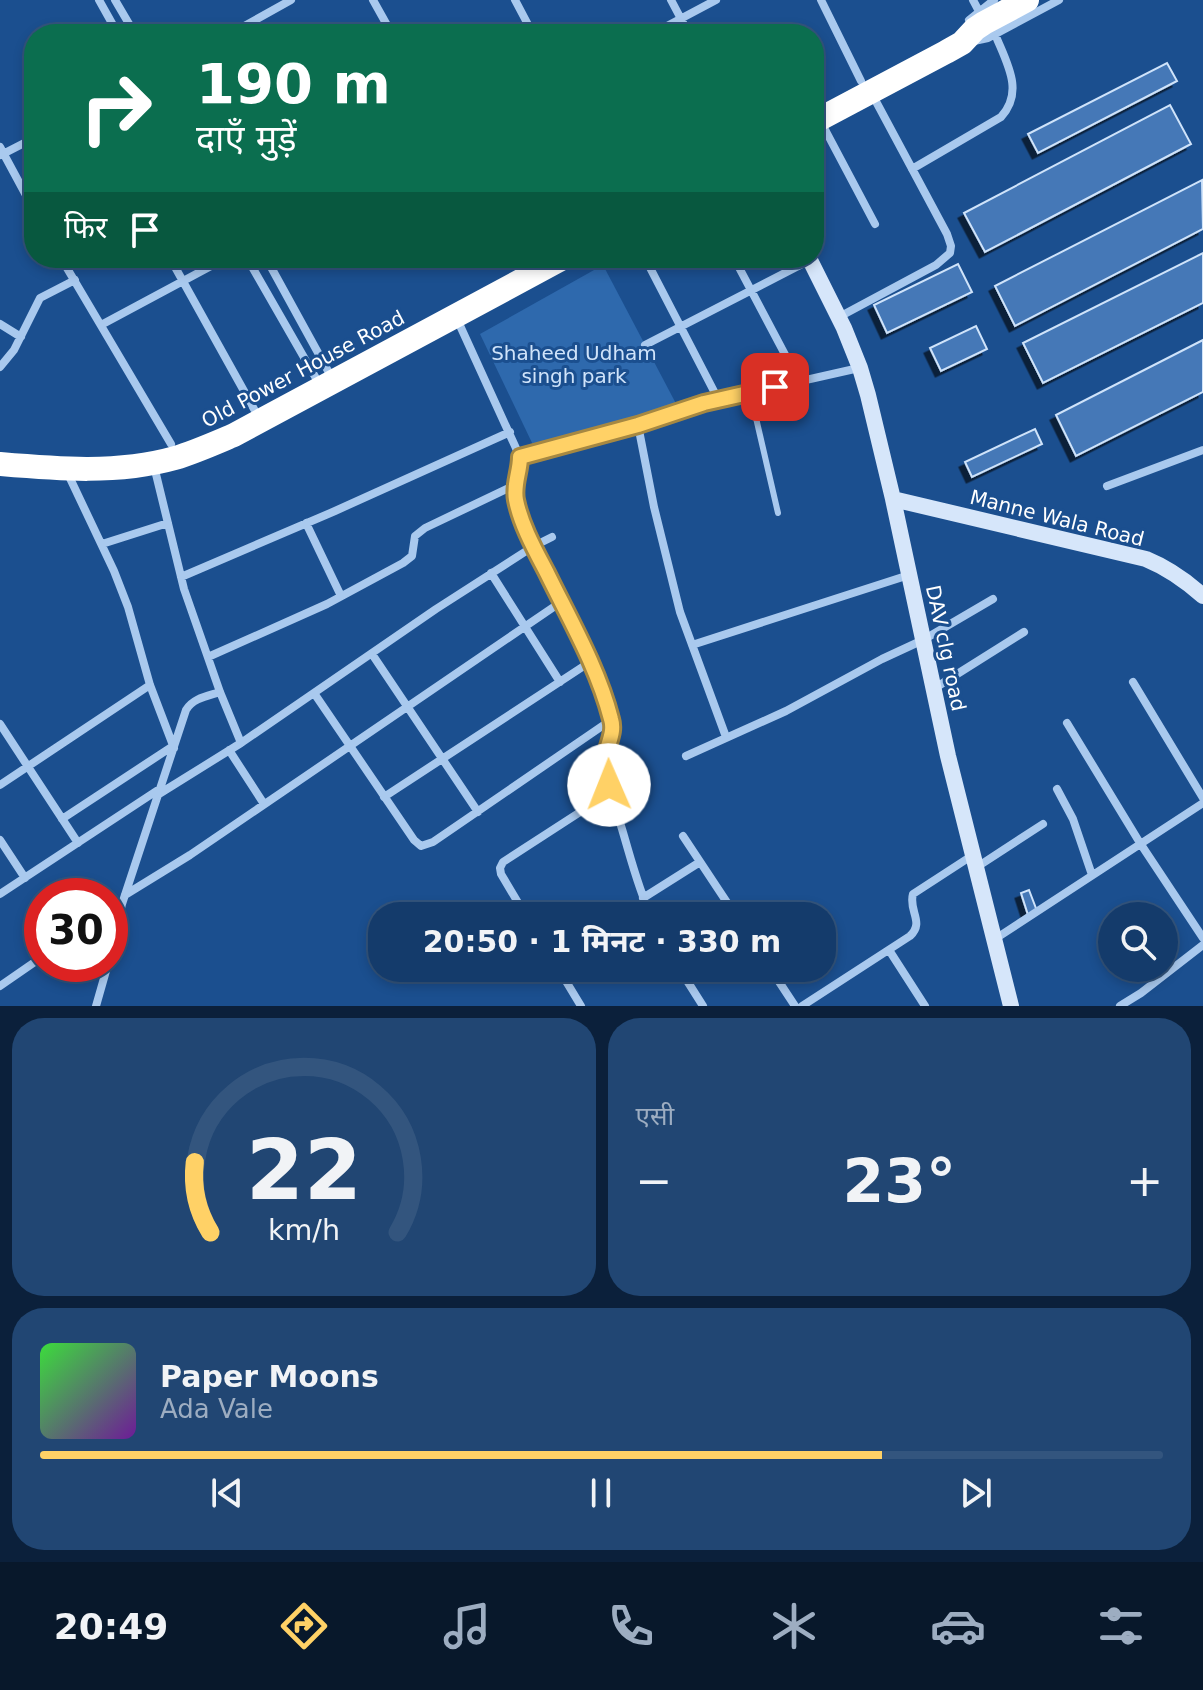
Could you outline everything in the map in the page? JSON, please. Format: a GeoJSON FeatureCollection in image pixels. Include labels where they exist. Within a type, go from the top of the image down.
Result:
{"type":"FeatureCollection","features":[{"type":"Feature","properties":{"kind":"highway"},"geometry":{"type":"LineString","coordinates":[[824,111],[939,39],[979,24],[1027,0]]}},
{"type":"Feature","properties":{"kind":"highway","name":"Old Power House Road"},"geometry":{"type":"LineString","coordinates":[[1,456],[65,469],[114,468],[175,458],[234,435],[324,378],[511,268]]}},
{"type":"Feature","properties":{"kind":"highway","name":"Old Power House Road"},"geometry":{"type":"LineString","coordinates":[[1,456],[39,453],[90,455],[171,444],[228,423],[456,316],[545,268]]}},
{"type":"Feature","properties":{"kind":"street"},"geometry":{"type":"LineString","coordinates":[[99,0],[112,24]]}},
{"type":"Feature","properties":{"kind":"street"},"geometry":{"type":"LineString","coordinates":[[115,0],[129,24]]}},
{"type":"Feature","properties":{"kind":"street"},"geometry":{"type":"LineString","coordinates":[[248,24],[291,0]]}},
{"type":"Feature","properties":{"kind":"street"},"geometry":{"type":"LineString","coordinates":[[373,0],[386,24]]}},
{"type":"Feature","properties":{"kind":"street"},"geometry":{"type":"LineString","coordinates":[[515,0],[528,24]]}},
{"type":"Feature","properties":{"kind":"street"},"geometry":{"type":"LineString","coordinates":[[671,0],[683,24]]}},
{"type":"Feature","properties":{"kind":"street"},"geometry":{"type":"LineString","coordinates":[[673,24],[716,0]]}},
{"type":"Feature","properties":{"kind":"street"},"geometry":{"type":"LineString","coordinates":[[821,0],[951,246],[950,253],[936,265],[836,310]]}},
{"type":"Feature","properties":{"kind":"street"},"geometry":{"type":"LineString","coordinates":[[912,169],[1001,117],[1013,99],[1011,77],[979,24],[973,0]]}},
{"type":"Feature","properties":{"kind":"street"},"geometry":{"type":"LineString","coordinates":[[979,24],[1059,0]]}},
{"type":"Feature","properties":{"kind":"street"},"geometry":{"type":"LineString","coordinates":[[824,131],[875,224]]}},
{"type":"Feature","properties":{"kind":"street"},"geometry":{"type":"LineString","coordinates":[[24,142],[1,152],[24,192]]}},
{"type":"Feature","properties":{"kind":"street"},"geometry":{"type":"LineString","coordinates":[[67,268],[171,444]]}},
{"type":"Feature","properties":{"kind":"street"},"geometry":{"type":"LineString","coordinates":[[176,268],[254,409]]}},
{"type":"Feature","properties":{"kind":"street"},"geometry":{"type":"LineString","coordinates":[[101,325],[207,268]]}},
{"type":"Feature","properties":{"kind":"street"},"geometry":{"type":"LineString","coordinates":[[253,268],[324,378]]}},
{"type":"Feature","properties":{"kind":"street"},"geometry":{"type":"LineString","coordinates":[[271,268],[324,378]]}},
{"type":"Feature","properties":{"kind":"street"},"geometry":{"type":"LineString","coordinates":[[650,268],[718,399]]}},
{"type":"Feature","properties":{"kind":"street"},"geometry":{"type":"LineString","coordinates":[[739,268],[799,381]]}},
{"type":"Feature","properties":{"kind":"street"},"geometry":{"type":"LineString","coordinates":[[645,345],[792,268]]}},
{"type":"Feature","properties":{"kind":"street","name":"DAV clg road"},"geometry":{"type":"LineString","coordinates":[[814,268],[836,310],[860,368],[893,499],[974,861],[1011,1006]]}},
{"type":"Feature","properties":{"kind":"street"},"geometry":{"type":"LineString","coordinates":[[0,367],[14,350],[40,298],[75,280]]}},
{"type":"Feature","properties":{"kind":"street"},"geometry":{"type":"LineString","coordinates":[[456,316],[520,457],[515,485],[516,501],[534,546],[590,662],[611,720],[606,769],[645,902]]}},
{"type":"Feature","properties":{"kind":"street"},"geometry":{"type":"LineString","coordinates":[[0,324],[21,337]]}},
{"type":"Feature","properties":{"kind":"street"},"geometry":{"type":"LineString","coordinates":[[520,457],[638,425],[718,399],[860,368]]}},
{"type":"Feature","properties":{"kind":"street"},"geometry":{"type":"LineString","coordinates":[[638,425],[676,597],[726,737]]}},
{"type":"Feature","properties":{"kind":"street"},"geometry":{"type":"LineString","coordinates":[[181,577],[510,432]]}},
{"type":"Feature","properties":{"kind":"street"},"geometry":{"type":"LineString","coordinates":[[1107,486],[1203,450]]}},
{"type":"Feature","properties":{"kind":"street"},"geometry":{"type":"LineString","coordinates":[[154,462],[181,577],[220,692],[241,743]]}},
{"type":"Feature","properties":{"kind":"street"},"geometry":{"type":"LineString","coordinates":[[65,469],[102,544],[128,607],[150,685],[173,747]]}},
{"type":"Feature","properties":{"kind":"street"},"geometry":{"type":"LineString","coordinates":[[208,657],[341,596],[409,559],[415,536],[425,528],[515,485]]}},
{"type":"Feature","properties":{"kind":"street","name":"Manne Wala Road"},"geometry":{"type":"LineString","coordinates":[[893,499],[1146,559],[1184,579],[1203,596]]}},
{"type":"Feature","properties":{"kind":"street"},"geometry":{"type":"LineString","coordinates":[[102,544],[168,523]]}},
{"type":"Feature","properties":{"kind":"street"},"geometry":{"type":"LineString","coordinates":[[306,523],[341,596]]}},
{"type":"Feature","properties":{"kind":"street"},"geometry":{"type":"LineString","coordinates":[[0,840],[25,878],[241,743],[436,609],[552,537]]}},
{"type":"Feature","properties":{"kind":"street"},"geometry":{"type":"LineString","coordinates":[[491,573],[560,682]]}},
{"type":"Feature","properties":{"kind":"street"},"geometry":{"type":"LineString","coordinates":[[692,645],[909,575]]}},
{"type":"Feature","properties":{"kind":"street"},"geometry":{"type":"LineString","coordinates":[[686,756],[774,717],[923,640],[993,599]]}},
{"type":"Feature","properties":{"kind":"street"},"geometry":{"type":"LineString","coordinates":[[128,897],[561,602]]}},
{"type":"Feature","properties":{"kind":"street"},"geometry":{"type":"LineString","coordinates":[[934,689],[1024,632]]}},
{"type":"Feature","properties":{"kind":"street"},"geometry":{"type":"LineString","coordinates":[[372,654],[478,812]]}},
{"type":"Feature","properties":{"kind":"street"},"geometry":{"type":"LineString","coordinates":[[384,797],[590,662]]}},
{"type":"Feature","properties":{"kind":"street"},"geometry":{"type":"LineString","coordinates":[[994,940],[1203,800],[1133,682]]}},
{"type":"Feature","properties":{"kind":"street"},"geometry":{"type":"LineString","coordinates":[[0,785],[150,685]]}},
{"type":"Feature","properties":{"kind":"street"},"geometry":{"type":"LineString","coordinates":[[128,888],[189,706],[220,692]]}},
{"type":"Feature","properties":{"kind":"street"},"geometry":{"type":"LineString","coordinates":[[314,693],[421,846],[433,842],[611,720]]}},
{"type":"Feature","properties":{"kind":"street"},"geometry":{"type":"LineString","coordinates":[[1067,723],[1140,843],[1203,938]]}},
{"type":"Feature","properties":{"kind":"street"},"geometry":{"type":"LineString","coordinates":[[0,724],[78,843]]}},
{"type":"Feature","properties":{"kind":"street"},"geometry":{"type":"LineString","coordinates":[[62,819],[173,747]]}},
{"type":"Feature","properties":{"kind":"street"},"geometry":{"type":"LineString","coordinates":[[229,750],[264,804]]}},
{"type":"Feature","properties":{"kind":"street"},"geometry":{"type":"LineString","coordinates":[[1057,789],[1073,819],[1092,875]]}},
{"type":"Feature","properties":{"kind":"street"},"geometry":{"type":"LineString","coordinates":[[518,902],[501,874],[503,862],[611,792]]}},
{"type":"Feature","properties":{"kind":"street"},"geometry":{"type":"LineString","coordinates":[[802,1006],[910,936],[916,929],[911,903],[913,894],[1043,824]]}},
{"type":"Feature","properties":{"kind":"street"},"geometry":{"type":"LineString","coordinates":[[683,836],[727,902]]}},
{"type":"Feature","properties":{"kind":"street"},"geometry":{"type":"LineString","coordinates":[[643,898],[700,862]]}},
{"type":"Feature","properties":{"kind":"street"},"geometry":{"type":"LineString","coordinates":[[0,894],[24,879]]}},
{"type":"Feature","properties":{"kind":"street"},"geometry":{"type":"LineString","coordinates":[[1120,1006],[1203,945]]}},
{"type":"Feature","properties":{"kind":"street"},"geometry":{"type":"LineString","coordinates":[[889,950],[925,1006]]}},
{"type":"Feature","properties":{"kind":"street"},"geometry":{"type":"LineString","coordinates":[[0,986],[24,969]]}},
{"type":"Feature","properties":{"kind":"street"},"geometry":{"type":"LineString","coordinates":[[96,1006],[103,982]]}},
{"type":"Feature","properties":{"kind":"street"},"geometry":{"type":"LineString","coordinates":[[566,982],[581,1006]]}},
{"type":"Feature","properties":{"kind":"street"},"geometry":{"type":"LineString","coordinates":[[688,982],[703,1006]]}},
{"type":"Feature","properties":{"kind":"street"},"geometry":{"type":"LineString","coordinates":[[779,982],[795,1006]]}},
{"type":"Feature","properties":{"kind":"lane"},"geometry":{"type":"LineString","coordinates":[[750,392],[778,513]]}},
{"type":"Feature","properties":{"kind":"green space","name":"Shaheed Udham singh park"},"geometry":{"type":"Polygon","coordinates":[[[598,268],[605,268],[682,415],[534,447],[480,334],[598,268]]]}},
{"type":"Feature","properties":{"kind":"building"},"geometry":{"type":"Polygon","coordinates":[[[1167,63],[1177,81],[1038,153],[1028,134],[1167,63]]]}},
{"type":"Feature","properties":{"kind":"building"},"geometry":{"type":"Polygon","coordinates":[[[1170,105],[1191,144],[985,252],[964,213],[1170,105]]]}},
{"type":"Feature","properties":{"kind":"building"},"geometry":{"type":"Polygon","coordinates":[[[1202,180],[1203,229],[1015,326],[995,286],[1202,180]]]}},
{"type":"Feature","properties":{"kind":"building"},"geometry":{"type":"Polygon","coordinates":[[[1203,253],[1203,303],[1043,383],[1023,343],[1203,253]]]}},
{"type":"Feature","properties":{"kind":"building"},"geometry":{"type":"Polygon","coordinates":[[[958,264],[972,292],[887,333],[874,305],[958,264]]]}},
{"type":"Feature","properties":{"kind":"building"},"geometry":{"type":"Polygon","coordinates":[[[976,326],[987,349],[941,371],[930,348],[976,326]]]}},
{"type":"Feature","properties":{"kind":"building"},"geometry":{"type":"Polygon","coordinates":[[[1203,340],[1203,392],[1076,456],[1056,415],[1203,340]]]}},
{"type":"Feature","properties":{"kind":"building"},"geometry":{"type":"Polygon","coordinates":[[[1035,429],[1042,444],[972,477],[965,462],[1035,429]]]}},
{"type":"Feature","properties":{"kind":"building"},"geometry":{"type":"Polygon","coordinates":[[[1029,890],[1037,911],[1028,915],[1021,893],[1029,890]]]}},
{"type":"Feature","properties":{"kind":"route"},"geometry":{"type":"LineString","coordinates":[[609,785],[606,758],[613,726],[590,662],[519,511],[515,485],[520,457],[638,425],[684,408],[775,387]]}}]}
